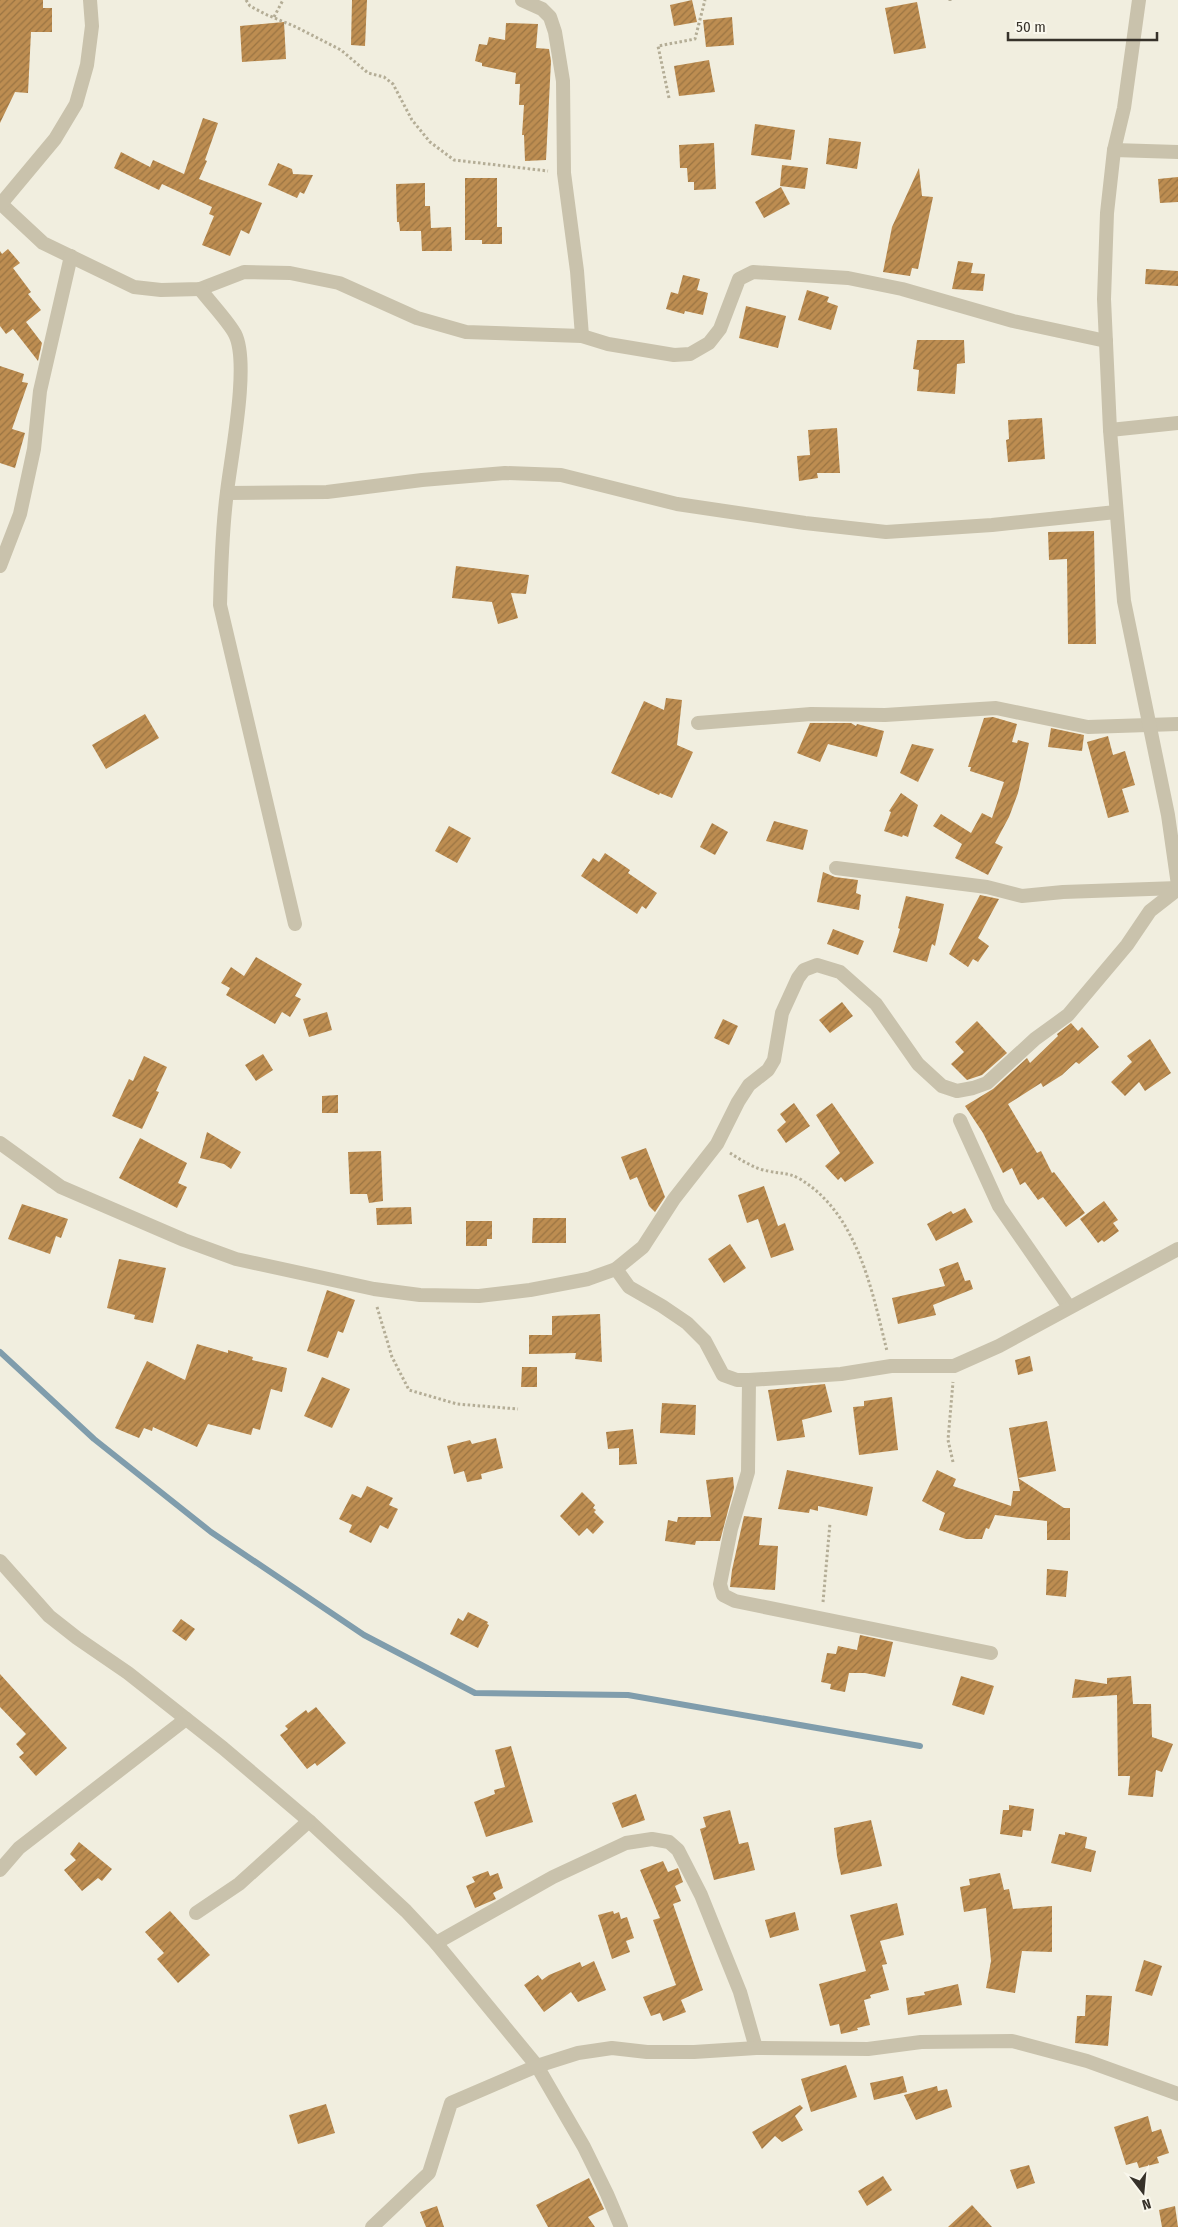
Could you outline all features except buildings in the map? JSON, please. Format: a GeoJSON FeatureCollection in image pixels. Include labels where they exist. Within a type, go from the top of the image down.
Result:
{"type":"FeatureCollection","features":[{"type":"Feature","properties":{"kind":"street"},"geometry":{"type":"LineString","coordinates":[[90,0],[92,26],[87,65],[76,104],[55,139],[0,205],[43,243],[134,287],[162,290],[200,289],[244,272],[290,272],[338,283],[417,318],[466,332],[582,336],[652,353],[674,355],[690,354],[709,343],[720,329],[739,279],[753,272],[768,272],[848,278],[902,289],[1013,321],[1106,341]]}},
{"type":"Feature","properties":{"kind":"street"},"geometry":{"type":"LineString","coordinates":[[522,0],[542,9],[550,17],[555,32],[563,81],[564,173],[577,271],[582,336]]}},
{"type":"Feature","properties":{"kind":"street"},"geometry":{"type":"LineString","coordinates":[[1139,0],[1124,108],[1114,150],[1107,213],[1104,299],[1110,430],[1124,601],[1168,815],[1178,888]]}},
{"type":"Feature","properties":{"kind":"street"},"geometry":{"type":"LineString","coordinates":[[1114,150],[1178,152]]}},
{"type":"Feature","properties":{"kind":"street"},"geometry":{"type":"LineString","coordinates":[[0,566],[20,514],[34,449],[40,391],[71,256]]}},
{"type":"Feature","properties":{"kind":"street"},"geometry":{"type":"LineString","coordinates":[[200,289],[235,334],[240,362],[238,415],[221,554],[220,605],[295,924]]}},
{"type":"Feature","properties":{"kind":"street"},"geometry":{"type":"LineString","coordinates":[[1110,430],[1178,423]]}},
{"type":"Feature","properties":{"kind":"street"},"geometry":{"type":"LineString","coordinates":[[227,493],[327,492],[422,480],[505,473],[561,475],[677,504],[805,523],[886,532],[992,526],[1116,512]]}},
{"type":"Feature","properties":{"kind":"street"},"geometry":{"type":"LineString","coordinates":[[698,723],[811,714],[885,715],[996,708],[1088,727],[1178,724]]}},
{"type":"Feature","properties":{"kind":"street"},"geometry":{"type":"LineString","coordinates":[[836,868],[987,887],[1022,896],[1063,892],[1178,888]]}},
{"type":"Feature","properties":{"kind":"street"},"geometry":{"type":"LineString","coordinates":[[0,1143],[61,1187],[184,1240],[236,1259],[374,1289],[420,1295],[479,1296],[530,1290],[588,1279],[616,1269],[643,1247],[674,1198],[717,1144],[738,1102],[749,1085],[768,1070],[774,1060],[782,1013],[798,978],[804,970],[817,966],[840,972],[876,1004],[918,1064],[942,1086],[957,1091],[973,1088],[987,1082],[1035,1039],[1068,1015],[1127,946],[1150,911],[1178,888]]}},
{"type":"Feature","properties":{"kind":"street"},"geometry":{"type":"LineString","coordinates":[[960,1120],[999,1206],[1069,1307]]}},
{"type":"Feature","properties":{"kind":"street"},"geometry":{"type":"LineString","coordinates":[[616,1269],[629,1287],[687,1323],[705,1341],[723,1375],[737,1380],[749,1380],[841,1374],[891,1366],[954,1366],[999,1346],[1178,1249]]}},
{"type":"Feature","properties":{"kind":"street"},"geometry":{"type":"LineString","coordinates":[[749,1380],[748,1472],[731,1528],[720,1584],[723,1595],[736,1602],[991,1653]]}},
{"type":"Feature","properties":{"kind":"street"},"geometry":{"type":"LineString","coordinates":[[0,1562],[49,1616],[128,1673],[309,1822],[406,1911],[436,1943],[537,2066],[584,2146],[621,2227]]}},
{"type":"Feature","properties":{"kind":"street"},"geometry":{"type":"LineString","coordinates":[[0,1870],[19,1848],[186,1719]]}},
{"type":"Feature","properties":{"kind":"street"},"geometry":{"type":"LineString","coordinates":[[196,1913],[239,1884],[309,1822]]}},
{"type":"Feature","properties":{"kind":"street"},"geometry":{"type":"LineString","coordinates":[[436,1943],[553,1877],[626,1843],[652,1839],[669,1842],[678,1850],[701,1895],[740,1992],[756,2048]]}},
{"type":"Feature","properties":{"kind":"street"},"geometry":{"type":"LineString","coordinates":[[372,2227],[429,2173],[451,2103],[537,2066],[578,2052],[612,2048],[646,2052],[694,2052],[756,2048],[868,2049],[921,2042],[1012,2041],[1088,2060],[1178,2094]]}},
{"type":"Feature","properties":{"kind":"path"},"geometry":{"type":"LineString","coordinates":[[246,0],[250,6],[341,50],[368,73],[384,77],[393,84],[412,120],[430,142],[454,160],[564,173]]}},
{"type":"Feature","properties":{"kind":"path"},"geometry":{"type":"LineString","coordinates":[[274,17],[283,0]]}},
{"type":"Feature","properties":{"kind":"path"},"geometry":{"type":"LineString","coordinates":[[669,98],[658,46],[695,39],[705,0]]}},
{"type":"Feature","properties":{"kind":"path"},"geometry":{"type":"LineString","coordinates":[[717,1144],[740,1160],[767,1171],[785,1172],[801,1180],[827,1201],[856,1246],[873,1294],[891,1366]]}},
{"type":"Feature","properties":{"kind":"path"},"geometry":{"type":"LineString","coordinates":[[374,1289],[392,1357],[409,1390],[457,1404],[518,1410]]}},
{"type":"Feature","properties":{"kind":"path"},"geometry":{"type":"LineString","coordinates":[[952,1462],[948,1440],[954,1366]]}},
{"type":"Feature","properties":{"kind":"path"},"geometry":{"type":"LineString","coordinates":[[821,1619],[830,1523]]}},
{"type":"Feature","properties":{"kind":"waterway"},"geometry":{"type":"LineString","coordinates":[[0,1352],[94,1439],[211,1532],[364,1635],[475,1693],[628,1695],[920,1746]]}}]}
